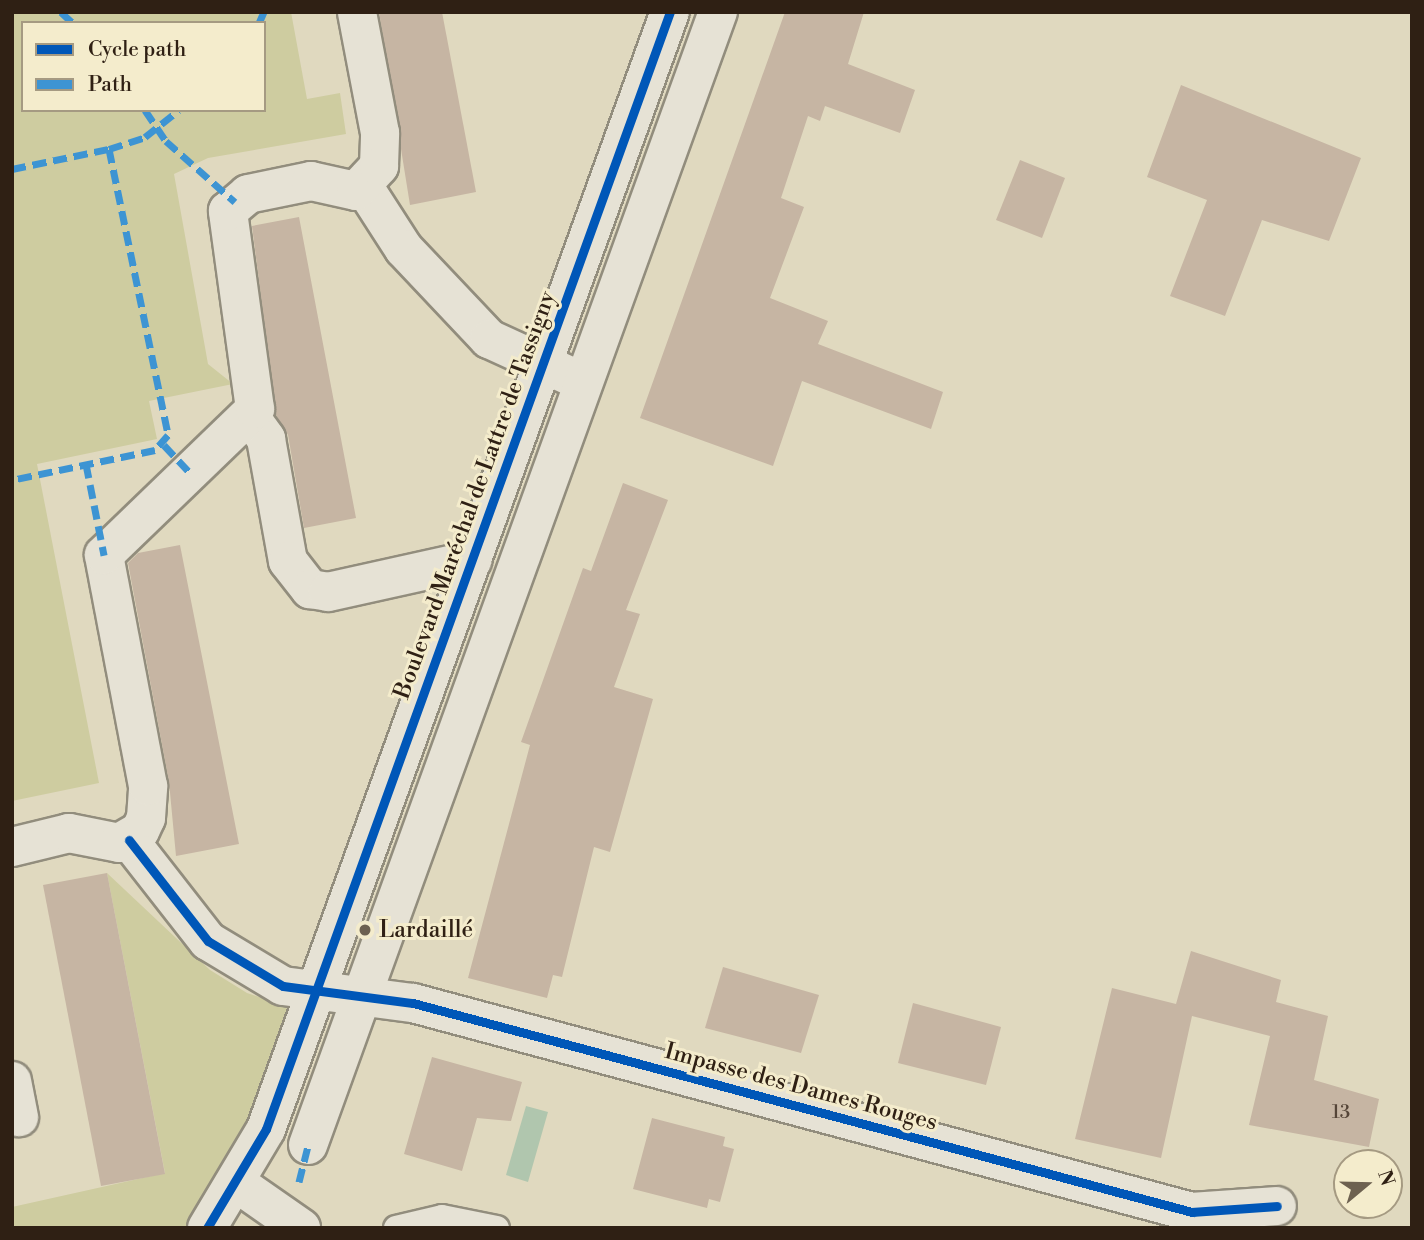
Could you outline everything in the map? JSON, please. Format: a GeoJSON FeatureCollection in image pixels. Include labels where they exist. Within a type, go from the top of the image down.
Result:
{"type":"FeatureCollection","features":[{"type":"Feature","properties":{"kind":"street"},"geometry":{"type":"LineString","coordinates":[[129,840],[146,818],[148,786],[106,547],[251,418],[257,390],[228,211],[248,194],[311,181],[348,192],[364,187],[382,150],[357,12]]}},
{"type":"Feature","properties":{"kind":"street","name":"Boulevard Maréchal de Lattre de Tassigny"},"geometry":{"type":"LineString","coordinates":[[207,1228],[238,1184],[266,1129],[670,12]]}},
{"type":"Feature","properties":{"kind":"street"},"geometry":{"type":"LineString","coordinates":[[308,1145],[718,12]]}},
{"type":"Feature","properties":{"kind":"street","name":"Boulevard Maréchal de Lattre de Tassigny"},"geometry":{"type":"LineString","coordinates":[[364,187],[404,249],[465,317],[489,339],[542,366],[584,382]]}},
{"type":"Feature","properties":{"kind":"street","name":"Boulevard Maréchal de Lattre de Tassigny"},"geometry":{"type":"LineString","coordinates":[[251,418],[266,439],[288,561],[310,589],[328,592],[472,560]]}},
{"type":"Feature","properties":{"kind":"street"},"geometry":{"type":"LineString","coordinates":[[12,847],[69,834],[129,840],[189,921],[228,958],[283,986],[316,990]]}},
{"type":"Feature","properties":{"kind":"street","name":"Impasse des Dames Rouges"},"geometry":{"type":"LineString","coordinates":[[316,990],[426,1006],[1192,1212],[1277,1206]]}},
{"type":"Feature","properties":{"kind":"street"},"geometry":{"type":"LineString","coordinates":[[238,1184],[301,1228]]}},
{"type":"Feature","properties":{"kind":"lane"},"geometry":{"type":"LineString","coordinates":[[396,1228],[442,1217],[497,1228]]}},
{"type":"Feature","properties":{"kind":"shaded area"},"geometry":{"type":"Polygon","coordinates":[[[12,12],[291,12],[307,99],[340,93],[346,134],[208,158],[174,174],[208,364],[233,384],[149,401],[157,439],[37,464],[99,783],[12,801],[12,12]]]}},
{"type":"Feature","properties":{"kind":"shaded area"},"geometry":{"type":"Polygon","coordinates":[[[107,873],[210,970],[247,993],[292,1008],[224,1177],[187,1226],[12,1228],[12,1207],[165,1173],[107,873]]]}},
{"type":"Feature","properties":{"kind":"shaded area"},"geometry":{"type":"Polygon","coordinates":[[[526,1106],[548,1112],[528,1182],[506,1175],[526,1106]]]}},
{"type":"Feature","properties":{"kind":"building"},"geometry":{"type":"Polygon","coordinates":[[[379,12],[442,12],[476,192],[410,205],[379,12]]]}},
{"type":"Feature","properties":{"kind":"building"},"geometry":{"type":"Polygon","coordinates":[[[785,12],[864,12],[848,64],[915,90],[900,133],[825,106],[820,121],[808,116],[781,198],[804,207],[770,298],[828,321],[818,344],[943,392],[931,429],[802,381],[773,466],[640,418],[785,12]]]}},
{"type":"Feature","properties":{"kind":"building"},"geometry":{"type":"Polygon","coordinates":[[[1181,85],[1361,158],[1329,241],[1262,220],[1225,316],[1170,296],[1207,200],[1147,177],[1181,85]]]}},
{"type":"Feature","properties":{"kind":"building"},"geometry":{"type":"Polygon","coordinates":[[[1020,160],[1065,178],[1042,238],[996,220],[1020,160]]]}},
{"type":"Feature","properties":{"kind":"building"},"geometry":{"type":"Polygon","coordinates":[[[299,217],[356,518],[304,528],[288,435],[276,415],[252,226],[299,217]]]}},
{"type":"Feature","properties":{"kind":"building"},"geometry":{"type":"Polygon","coordinates":[[[623,483],[668,500],[626,610],[640,614],[614,687],[653,699],[610,852],[594,847],[562,977],[553,975],[547,998],[468,978],[530,745],[521,742],[583,568],[591,571],[623,483]]]}},
{"type":"Feature","properties":{"kind":"building"},"geometry":{"type":"Polygon","coordinates":[[[180,545],[239,844],[176,856],[169,782],[128,563],[138,553],[180,545]]]}},
{"type":"Feature","properties":{"kind":"building"},"geometry":{"type":"Polygon","coordinates":[[[107,873],[165,1174],[101,1186],[43,885],[107,873]]]}},
{"type":"Feature","properties":{"kind":"building"},"geometry":{"type":"Polygon","coordinates":[[[1191,951],[1281,980],[1276,1002],[1328,1016],[1314,1080],[1379,1099],[1369,1147],[1249,1125],[1270,1036],[1192,1016],[1161,1158],[1075,1139],[1112,988],[1176,1004],[1191,951]]]}},
{"type":"Feature","properties":{"kind":"building"},"geometry":{"type":"Polygon","coordinates":[[[723,967],[819,995],[801,1053],[705,1028],[723,967]]]}},
{"type":"Feature","properties":{"kind":"building"},"geometry":{"type":"Polygon","coordinates":[[[913,1003],[1001,1027],[986,1085],[898,1063],[913,1003]]]}},
{"type":"Feature","properties":{"kind":"building"},"geometry":{"type":"Polygon","coordinates":[[[432,1057],[522,1082],[511,1121],[477,1118],[462,1171],[404,1154],[432,1057]]]}},
{"type":"Feature","properties":{"kind":"building"},"geometry":{"type":"Polygon","coordinates":[[[652,1118],[725,1137],[723,1146],[734,1149],[720,1202],[709,1199],[707,1208],[633,1189],[652,1118]]]}},
{"type":"Feature","properties":{"kind":"marked path"},"geometry":{"type":"LineString","coordinates":[[61,12],[71,21]]}},
{"type":"Feature","properties":{"kind":"marked path"},"geometry":{"type":"LineString","coordinates":[[260,21],[264,12]]}},
{"type":"Feature","properties":{"kind":"marked path"},"geometry":{"type":"LineString","coordinates":[[146,112],[166,141],[235,202]]}},
{"type":"Feature","properties":{"kind":"marked path"},"geometry":{"type":"LineString","coordinates":[[109,149],[145,137],[176,112]]}},
{"type":"Feature","properties":{"kind":"marked path"},"geometry":{"type":"LineString","coordinates":[[12,169],[109,149],[168,435],[155,450],[12,480]]}},
{"type":"Feature","properties":{"kind":"marked path"},"geometry":{"type":"LineString","coordinates":[[164,445],[192,475]]}},
{"type":"Feature","properties":{"kind":"marked path"},"geometry":{"type":"LineString","coordinates":[[86,464],[104,555]]}},
{"type":"Feature","properties":{"kind":"marked path"},"geometry":{"type":"LineString","coordinates":[[299,1182],[308,1145]]}},
{"type":"Feature","properties":{"kind":"cycle path"},"geometry":{"type":"LineString","coordinates":[[207,1228],[266,1129],[670,12]]}},
{"type":"Feature","properties":{"kind":"cycle path"},"geometry":{"type":"LineString","coordinates":[[129,840],[208,941],[283,986],[413,1003],[1192,1212],[1277,1206]]}},
{"type":"Feature","properties":{"kind":"place","name":"Lardaillé"},"geometry":{"type":"Point","coordinates":[365,930]}}]}
